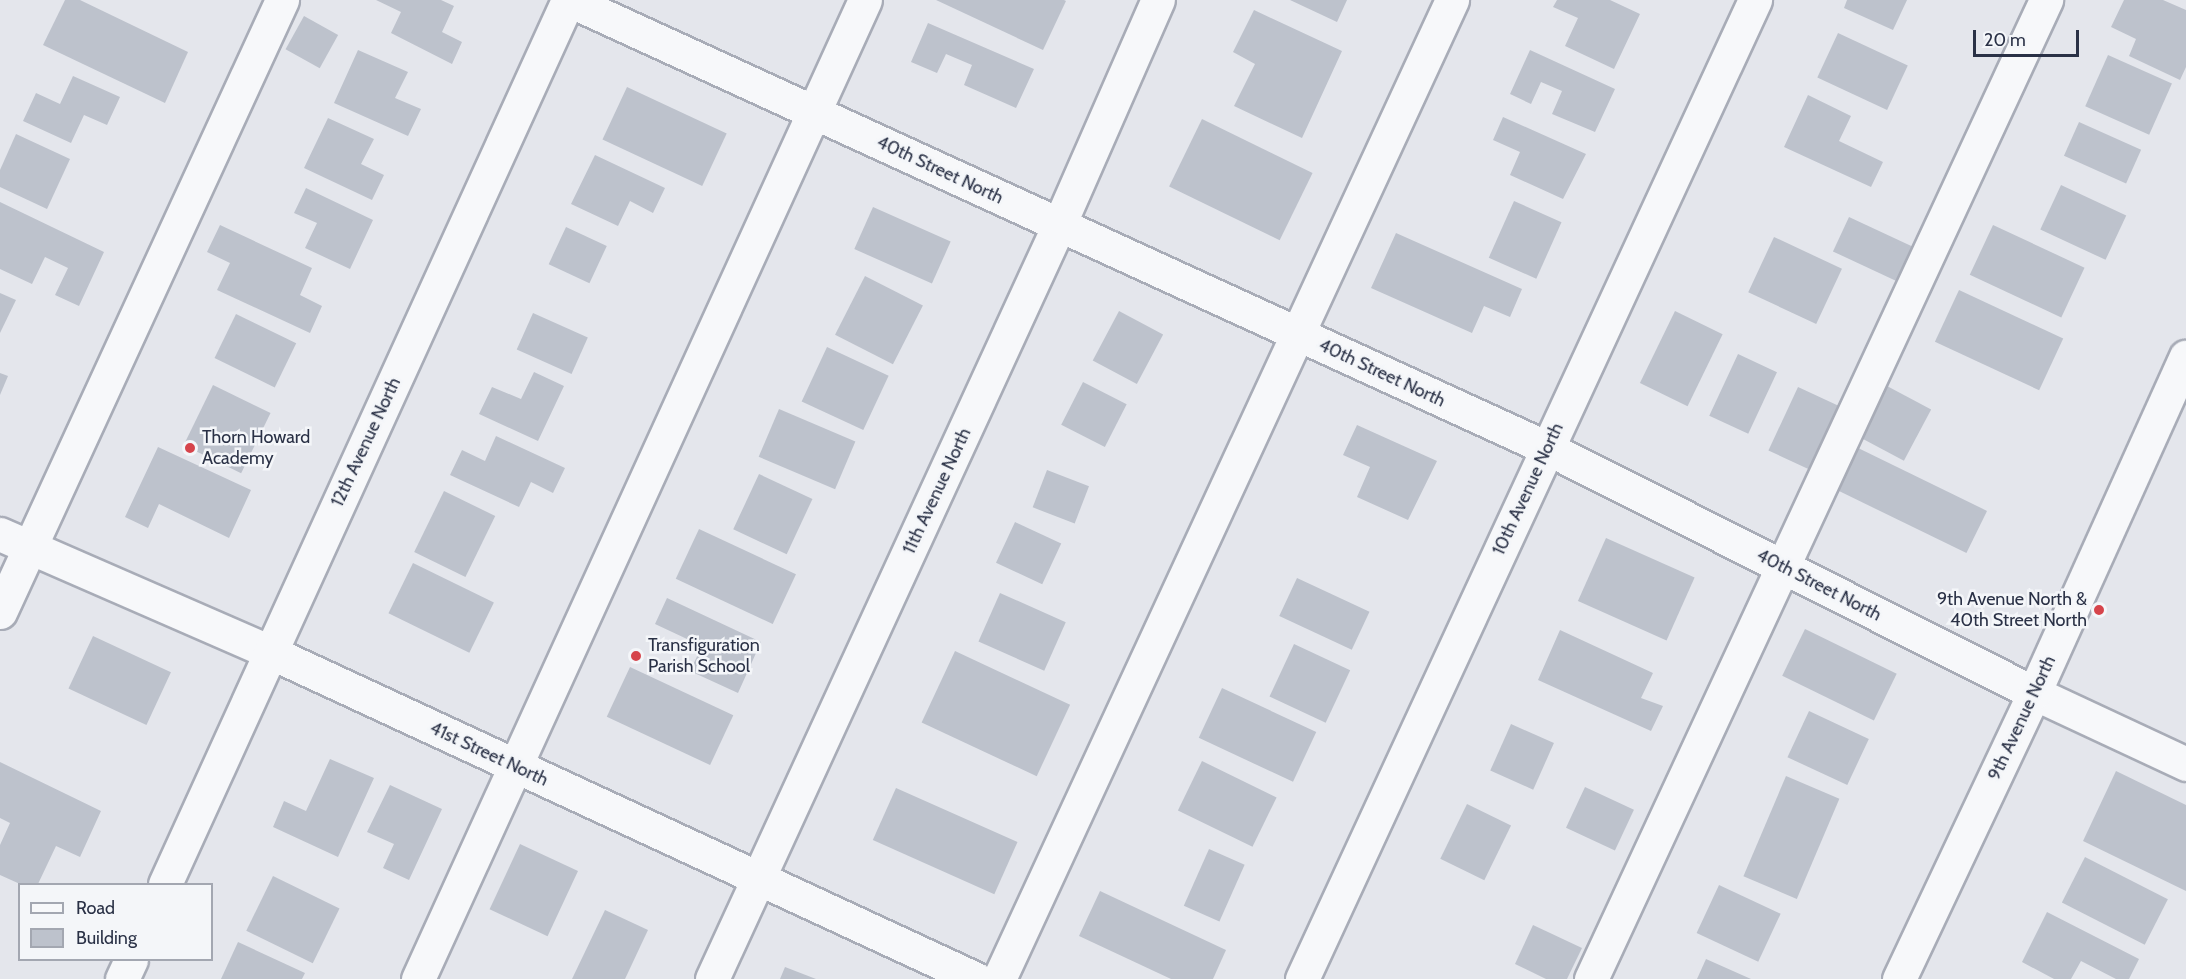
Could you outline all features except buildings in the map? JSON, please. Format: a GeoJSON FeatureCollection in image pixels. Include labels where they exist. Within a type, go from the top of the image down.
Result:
{"type":"FeatureCollection","features":[{"type":"Feature","properties":{"kind":"street"},"geometry":{"type":"LineString","coordinates":[[0,612],[282,0]]}},
{"type":"Feature","properties":{"kind":"street","name":"40th Street North"},"geometry":{"type":"LineString","coordinates":[[568,0],[1547,448],[2034,693],[2186,764]]}},
{"type":"Feature","properties":{"kind":"street","name":"12th Avenue North"},"geometry":{"type":"LineString","coordinates":[[166,883],[568,0]]}},
{"type":"Feature","properties":{"kind":"street"},"geometry":{"type":"LineString","coordinates":[[418,979],[517,767],[865,0]]}},
{"type":"Feature","properties":{"kind":"street","name":"11th Avenue North"},"geometry":{"type":"LineString","coordinates":[[712,979],[1059,225],[1158,0]]}},
{"type":"Feature","properties":{"kind":"street"},"geometry":{"type":"LineString","coordinates":[[999,979],[1452,0]]}},
{"type":"Feature","properties":{"kind":"street","name":"10th Avenue North"},"geometry":{"type":"LineString","coordinates":[[1302,979],[1755,0]]}},
{"type":"Feature","properties":{"kind":"street"},"geometry":{"type":"LineString","coordinates":[[1591,979],[1785,568],[2046,0]]}},
{"type":"Feature","properties":{"kind":"street","name":"9th Avenue North"},"geometry":{"type":"LineString","coordinates":[[1899,979],[2034,693],[2186,357]]}},
{"type":"Feature","properties":{"kind":"street","name":"41st Street North"},"geometry":{"type":"LineString","coordinates":[[0,534],[270,652],[976,979]]}},
{"type":"Feature","properties":{"kind":"street"},"geometry":{"type":"LineString","coordinates":[[122,979],[131,961]]}},
{"type":"Feature","properties":{"kind":"place","name":"Thorn Howard Academy"},"geometry":{"type":"Point","coordinates":[190,448]}},
{"type":"Feature","properties":{"kind":"place","name":"9th Avenue North & 40th Street North"},"geometry":{"type":"Point","coordinates":[2099,610]}},
{"type":"Feature","properties":{"kind":"place","name":"Transfiguration Parish School"},"geometry":{"type":"Point","coordinates":[636,656]}}]}
